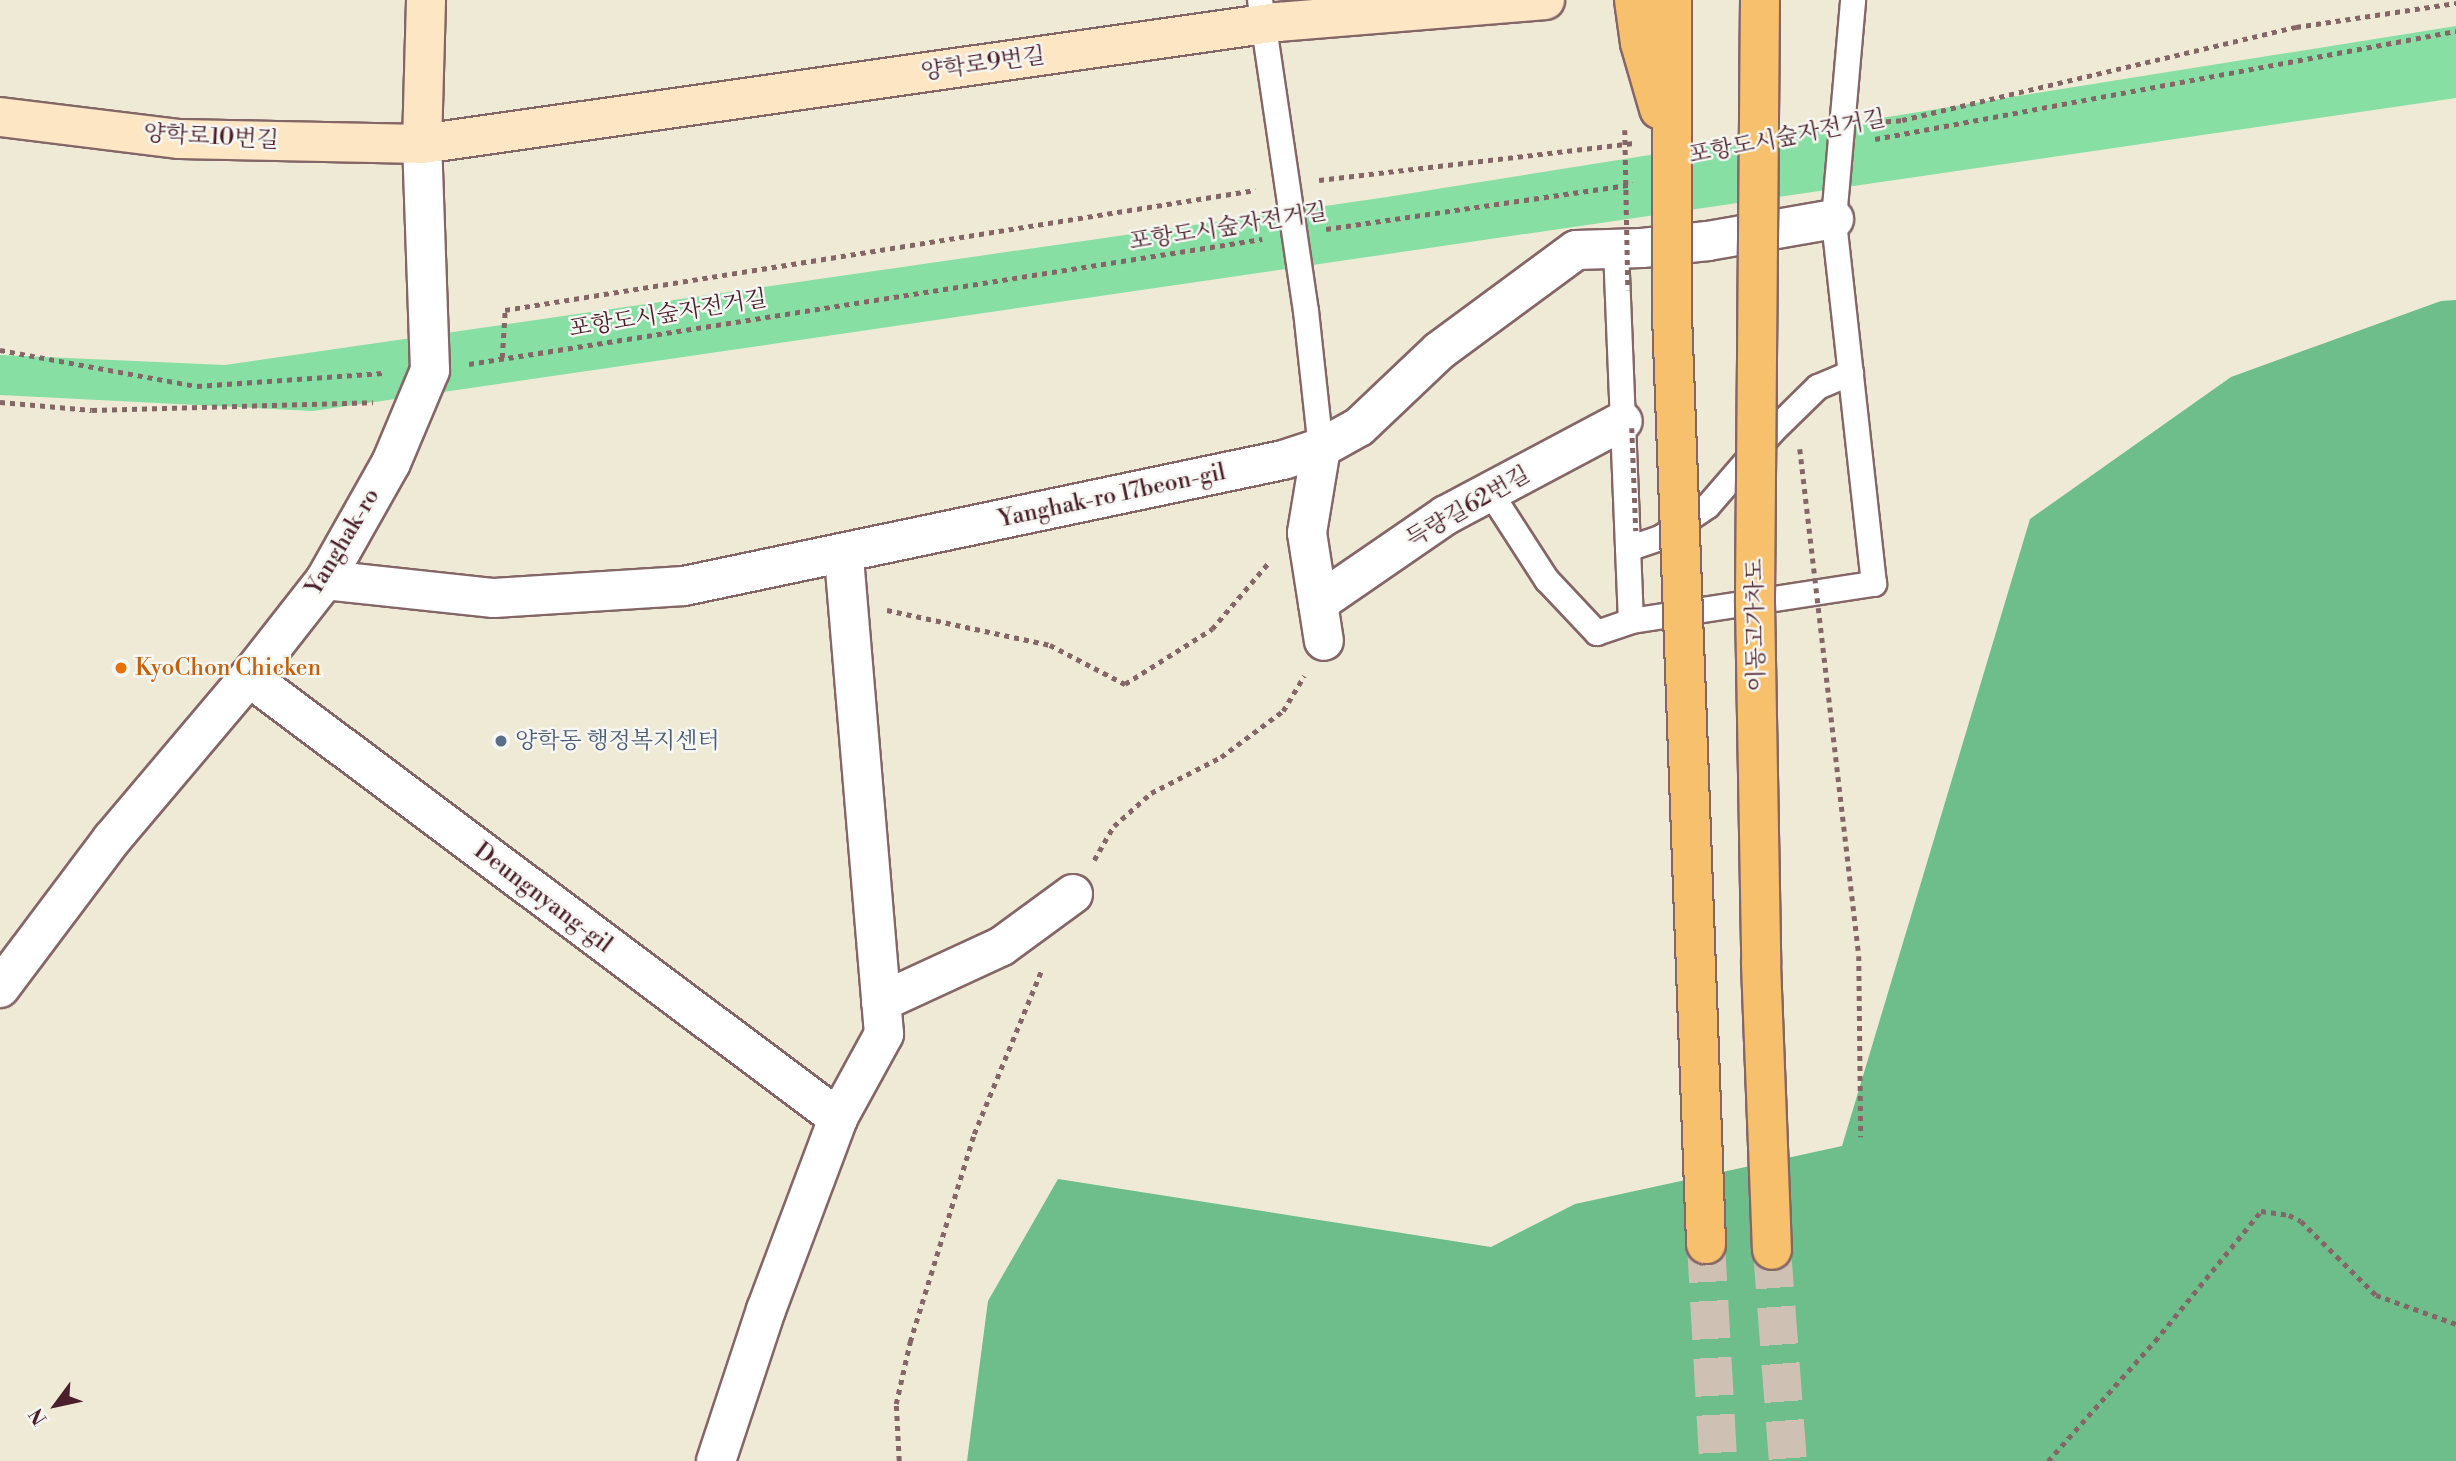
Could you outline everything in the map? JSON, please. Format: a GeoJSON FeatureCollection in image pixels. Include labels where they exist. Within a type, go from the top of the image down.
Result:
{"type":"FeatureCollection","features":[{"type":"Feature","properties":{"kind":"main road","name":"Yanghak-ro"},"geometry":{"type":"LineString","coordinates":[[422,144],[426,0]]}},
{"type":"Feature","properties":{"kind":"main road","name":"양학로9번길"},"geometry":{"type":"LineString","coordinates":[[422,144],[1262,12],[1545,0]]}},
{"type":"Feature","properties":{"kind":"main road"},"geometry":{"type":"LineString","coordinates":[[1634,0],[1640,43],[1662,119],[1656,176]]}},
{"type":"Feature","properties":{"kind":"main road"},"geometry":{"type":"LineString","coordinates":[[1672,0],[1656,176],[1672,315],[1706,1244]]}},
{"type":"Feature","properties":{"kind":"main road","name":"이동고가차도"},"geometry":{"type":"LineString","coordinates":[[1760,0],[1755,603],[1761,964],[1772,1250]]}},
{"type":"Feature","properties":{"kind":"main road","name":"양학로10번길"},"geometry":{"type":"LineString","coordinates":[[0,117],[180,139],[422,144]]}},
{"type":"Feature","properties":{"kind":"street","name":"Yanghak-ro"},"geometry":{"type":"LineString","coordinates":[[0,988],[112,839],[248,677],[325,580],[391,463],[423,386],[422,144]]}},
{"type":"Feature","properties":{"kind":"street","name":"Yanghak-ro 17beon-gil"},"geometry":{"type":"LineString","coordinates":[[325,580],[494,598],[684,586],[1283,460],[1321,448],[1359,427],[1439,351],[1576,250],[1621,231],[1708,241],[1834,219]]}},
{"type":"Feature","properties":{"kind":"street","name":"득량길62번길"},"geometry":{"type":"LineString","coordinates":[[1318,603],[1446,515],[1623,421]]}},
{"type":"Feature","properties":{"kind":"street"},"geometry":{"type":"LineString","coordinates":[[1321,448],[1307,533],[1324,641]]}},
{"type":"Feature","properties":{"kind":"street"},"geometry":{"type":"LineString","coordinates":[[716,1461],[766,1310],[838,1118],[884,1034],[844,552]]}},
{"type":"Feature","properties":{"kind":"street","name":"Deungnyang-gil"},"geometry":{"type":"LineString","coordinates":[[248,677],[838,1118]]}},
{"type":"Feature","properties":{"kind":"street"},"geometry":{"type":"LineString","coordinates":[[881,1002],[1002,946],[1073,894]]}},
{"type":"Feature","properties":{"kind":"lane"},"geometry":{"type":"LineString","coordinates":[[1490,492],[1547,580],[1597,633],[1631,621],[1874,584],[1834,219],[1853,0]]}},
{"type":"Feature","properties":{"kind":"lane"},"geometry":{"type":"LineString","coordinates":[[1262,12],[1295,234],[1321,448]]}},
{"type":"Feature","properties":{"kind":"lane"},"geometry":{"type":"LineString","coordinates":[[1621,231],[1623,421],[1631,621]]}},
{"type":"Feature","properties":{"kind":"lane"},"geometry":{"type":"LineString","coordinates":[[1628,550],[1662,537],[1708,506],[1773,431],[1818,387],[1850,373]]}},
{"type":"Feature","properties":{"kind":"path"},"geometry":{"type":"LineString","coordinates":[[1841,135],[2296,27],[2456,3]]}},
{"type":"Feature","properties":{"kind":"path","name":"포항도시숲자전거길"},"geometry":{"type":"LineString","coordinates":[[1841,135],[2456,31]]}},
{"type":"Feature","properties":{"kind":"path"},"geometry":{"type":"LineString","coordinates":[[502,358],[506,310],[1288,185],[1640,142]]}},
{"type":"Feature","properties":{"kind":"path"},"geometry":{"type":"LineString","coordinates":[[1621,231],[1625,156]]}},
{"type":"Feature","properties":{"kind":"path","name":"포항도시숲자전거길"},"geometry":{"type":"LineString","coordinates":[[0,350],[197,386],[423,386],[502,358],[1656,176]]}},
{"type":"Feature","properties":{"kind":"path"},"geometry":{"type":"LineString","coordinates":[[0,402],[92,410],[334,401],[423,386]]}},
{"type":"Feature","properties":{"kind":"path"},"geometry":{"type":"LineString","coordinates":[[1799,444],[1859,956],[1861,1137]]}},
{"type":"Feature","properties":{"kind":"path"},"geometry":{"type":"LineString","coordinates":[[849,602],[1050,645],[1125,684],[1212,629],[1276,553],[1307,533]]}},
{"type":"Feature","properties":{"kind":"path"},"geometry":{"type":"LineString","coordinates":[[1073,894],[1114,826],[1151,793],[1220,757],[1283,711],[1324,641]]}},
{"type":"Feature","properties":{"kind":"path"},"geometry":{"type":"LineString","coordinates":[[899,1461],[896,1404],[910,1342],[974,1134],[1047,957]]}},
{"type":"Feature","properties":{"kind":"path"},"geometry":{"type":"LineString","coordinates":[[2048,1461],[2155,1341],[2261,1211],[2289,1215],[2301,1221],[2376,1295],[2456,1324]]}},
{"type":"Feature","properties":{"kind":"green space"},"geometry":{"type":"Polygon","coordinates":[[[2456,26],[2456,98],[313,411],[0,395],[0,355],[225,365],[1387,197],[2456,26]]]}},
{"type":"Feature","properties":{"kind":"green space"},"geometry":{"type":"Polygon","coordinates":[[[2456,300],[2456,1461],[967,1461],[988,1301],[1058,1179],[1491,1247],[1575,1204],[1842,1146],[2030,519],[2231,377],[2441,301],[2456,300]]]}},
{"type":"Feature","properties":{"kind":"tunnel"},"geometry":{"type":"LineString","coordinates":[[1706,1244],[1718,1461]]}},
{"type":"Feature","properties":{"kind":"tunnel"},"geometry":{"type":"LineString","coordinates":[[1772,1250],[1788,1461]]}},
{"type":"Feature","properties":{"kind":"place","name":"KyoChon Chicken"},"geometry":{"type":"Point","coordinates":[121,668]}},
{"type":"Feature","properties":{"kind":"place","name":"양학동 행정복지센터"},"geometry":{"type":"Point","coordinates":[501,741]}}]}
